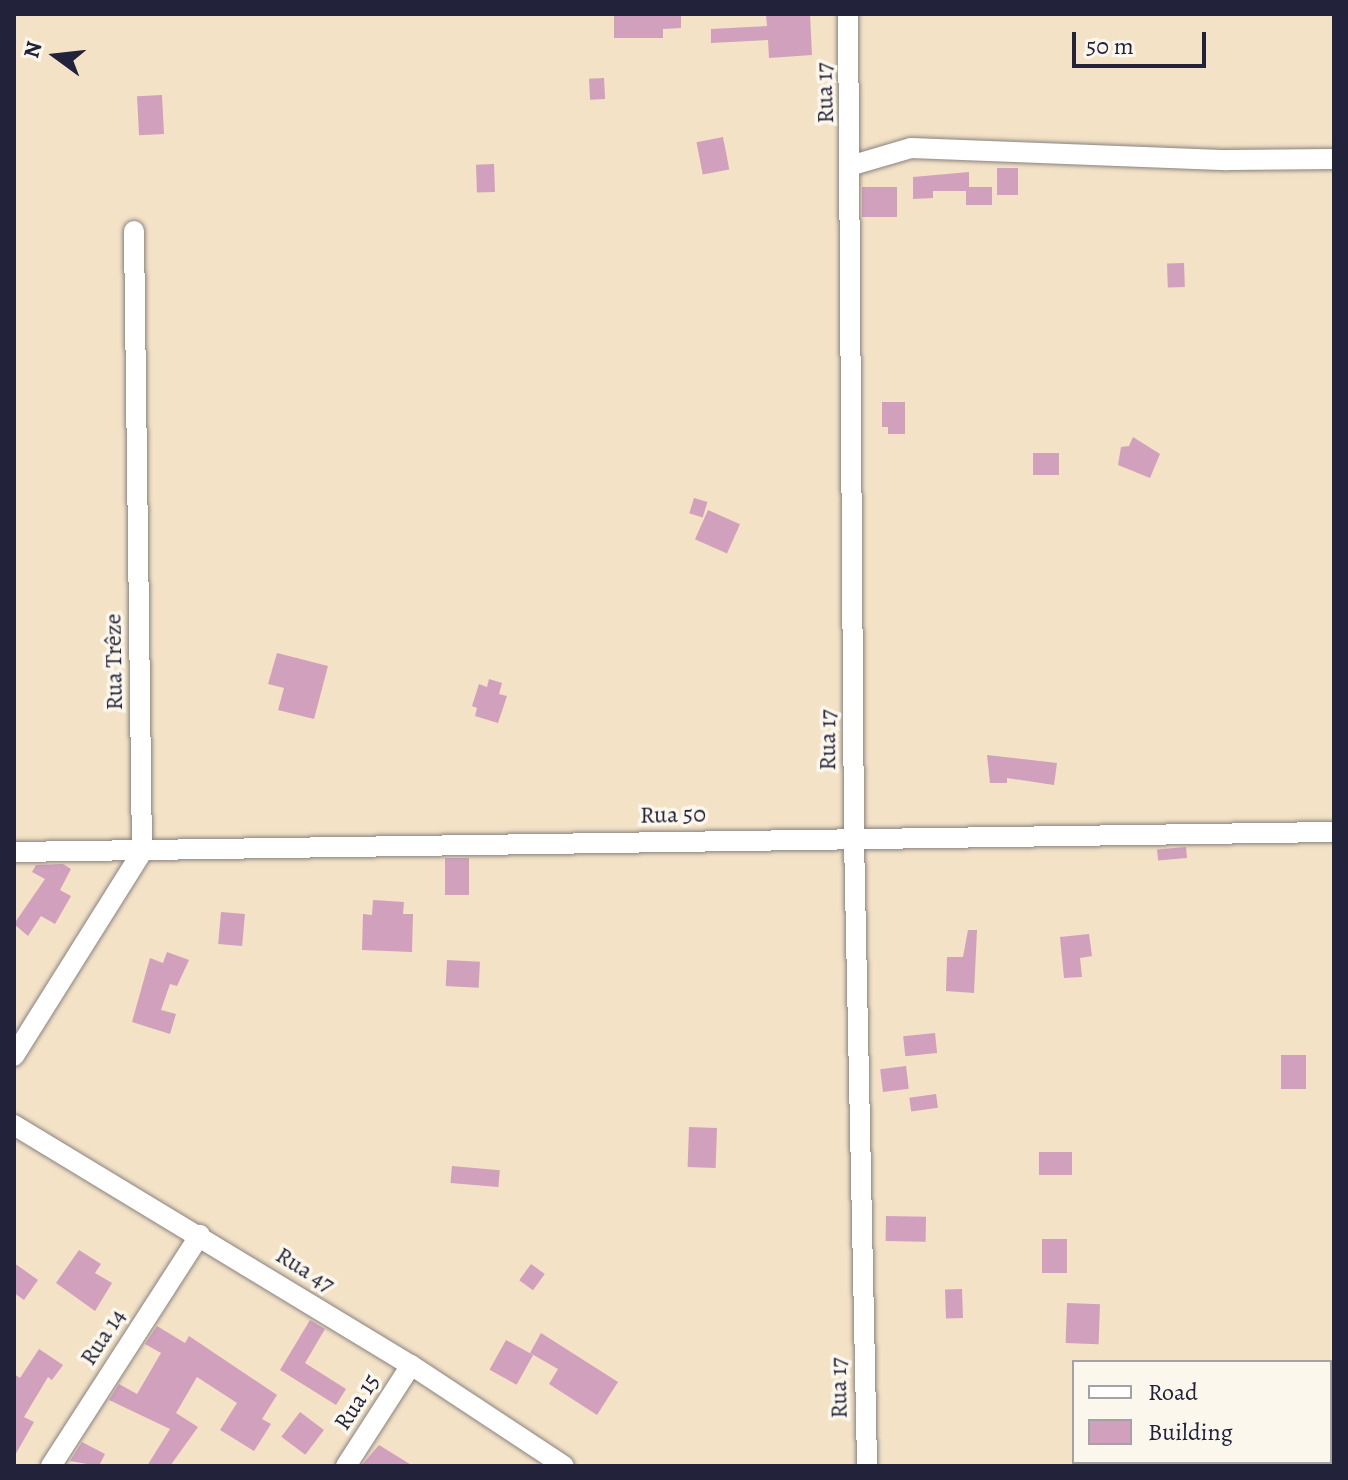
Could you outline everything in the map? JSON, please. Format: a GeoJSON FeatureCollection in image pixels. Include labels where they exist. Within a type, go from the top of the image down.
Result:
{"type":"FeatureCollection","features":[{"type":"Feature","properties":{"kind":"street","name":"Rua 17"},"geometry":{"type":"LineString","coordinates":[[848,14],[853,165],[854,838],[867,1466]]}},
{"type":"Feature","properties":{"kind":"street"},"geometry":{"type":"LineString","coordinates":[[853,165],[911,148],[1228,160],[1334,159]]}},
{"type":"Feature","properties":{"kind":"street","name":"Rua Trêze"},"geometry":{"type":"LineString","coordinates":[[134,231],[142,852]]}},
{"type":"Feature","properties":{"kind":"street","name":"Rua 50"},"geometry":{"type":"LineString","coordinates":[[14,852],[1334,832]]}},
{"type":"Feature","properties":{"kind":"street"},"geometry":{"type":"LineString","coordinates":[[14,1056],[142,852]]}},
{"type":"Feature","properties":{"kind":"street","name":"Rua 47"},"geometry":{"type":"LineString","coordinates":[[14,1125],[411,1365],[564,1466]]}},
{"type":"Feature","properties":{"kind":"street","name":"Rua 14"},"geometry":{"type":"LineString","coordinates":[[51,1466],[200,1235]]}},
{"type":"Feature","properties":{"kind":"street","name":"Rua 15"},"geometry":{"type":"LineString","coordinates":[[346,1466],[411,1365]]}},
{"type":"Feature","properties":{"kind":"building"},"geometry":{"type":"Polygon","coordinates":[[[614,14],[681,14],[681,28],[663,29],[663,38],[614,38],[614,14]]]}},
{"type":"Feature","properties":{"kind":"building"},"geometry":{"type":"Polygon","coordinates":[[[810,14],[812,55],[769,58],[768,40],[711,43],[711,29],[767,26],[766,15],[810,14]]]}},
{"type":"Feature","properties":{"kind":"building"},"geometry":{"type":"Polygon","coordinates":[[[604,78],[605,99],[590,100],[589,79],[604,78]]]}},
{"type":"Feature","properties":{"kind":"building"},"geometry":{"type":"Polygon","coordinates":[[[162,95],[164,134],[139,135],[137,96],[162,95]]]}},
{"type":"Feature","properties":{"kind":"building"},"geometry":{"type":"Polygon","coordinates":[[[723,137],[729,169],[703,175],[696,142],[723,137]]]}},
{"type":"Feature","properties":{"kind":"building"},"geometry":{"type":"Polygon","coordinates":[[[494,164],[495,192],[477,193],[476,165],[494,164]]]}},
{"type":"Feature","properties":{"kind":"building"},"geometry":{"type":"Polygon","coordinates":[[[997,168],[1018,168],[1018,195],[997,195],[997,168]]]}},
{"type":"Feature","properties":{"kind":"building"},"geometry":{"type":"Polygon","coordinates":[[[969,172],[969,187],[992,187],[992,205],[966,205],[966,191],[933,191],[933,198],[913,199],[913,177],[969,172]]]}},
{"type":"Feature","properties":{"kind":"building"},"geometry":{"type":"Polygon","coordinates":[[[862,187],[897,187],[897,217],[862,217],[862,187]]]}},
{"type":"Feature","properties":{"kind":"building"},"geometry":{"type":"Polygon","coordinates":[[[1184,263],[1185,287],[1168,288],[1167,264],[1184,263]]]}},
{"type":"Feature","properties":{"kind":"building"},"geometry":{"type":"Polygon","coordinates":[[[882,402],[905,402],[905,434],[888,434],[888,427],[882,427],[882,402]]]}},
{"type":"Feature","properties":{"kind":"building"},"geometry":{"type":"Polygon","coordinates":[[[1133,437],[1160,454],[1150,478],[1118,465],[1121,447],[1129,446],[1133,437]]]}},
{"type":"Feature","properties":{"kind":"building"},"geometry":{"type":"Polygon","coordinates":[[[1033,453],[1059,453],[1059,475],[1033,475],[1033,453]]]}},
{"type":"Feature","properties":{"kind":"building"},"geometry":{"type":"Polygon","coordinates":[[[694,498],[707,502],[703,517],[689,513],[694,498]]]}},
{"type":"Feature","properties":{"kind":"building"},"geometry":{"type":"Polygon","coordinates":[[[708,510],[740,524],[727,553],[695,539],[708,510]]]}},
{"type":"Feature","properties":{"kind":"building"},"geometry":{"type":"Polygon","coordinates":[[[277,653],[328,666],[314,719],[278,710],[284,688],[268,684],[277,653]]]}},
{"type":"Feature","properties":{"kind":"building"},"geometry":{"type":"Polygon","coordinates":[[[489,679],[502,683],[499,694],[507,696],[498,723],[475,716],[477,708],[472,706],[479,684],[487,687],[489,679]]]}},
{"type":"Feature","properties":{"kind":"building"},"geometry":{"type":"Polygon","coordinates":[[[987,755],[1057,763],[1054,785],[1007,778],[1007,783],[990,783],[987,755]]]}},
{"type":"Feature","properties":{"kind":"building"},"geometry":{"type":"Polygon","coordinates":[[[1186,847],[1187,858],[1158,860],[1157,850],[1186,847]]]}},
{"type":"Feature","properties":{"kind":"building"},"geometry":{"type":"Polygon","coordinates":[[[445,858],[469,858],[469,895],[445,895],[445,858]]]}},
{"type":"Feature","properties":{"kind":"building"},"geometry":{"type":"Polygon","coordinates":[[[63,864],[71,869],[60,890],[71,896],[55,924],[41,916],[28,936],[14,924],[45,879],[32,872],[36,865],[63,864]]]}},
{"type":"Feature","properties":{"kind":"building"},"geometry":{"type":"Polygon","coordinates":[[[373,900],[404,902],[403,914],[413,914],[412,952],[362,950],[363,914],[372,915],[373,900]]]}},
{"type":"Feature","properties":{"kind":"building"},"geometry":{"type":"Polygon","coordinates":[[[221,912],[245,914],[242,946],[218,944],[221,912]]]}},
{"type":"Feature","properties":{"kind":"building"},"geometry":{"type":"Polygon","coordinates":[[[968,930],[977,930],[974,993],[946,991],[947,957],[963,957],[968,930]]]}},
{"type":"Feature","properties":{"kind":"building"},"geometry":{"type":"Polygon","coordinates":[[[1089,934],[1092,956],[1080,958],[1082,977],[1064,978],[1060,937],[1089,934]]]}},
{"type":"Feature","properties":{"kind":"building"},"geometry":{"type":"Polygon","coordinates":[[[167,952],[189,960],[177,986],[170,984],[161,1010],[176,1014],[170,1034],[132,1022],[150,958],[163,963],[167,952]]]}},
{"type":"Feature","properties":{"kind":"building"},"geometry":{"type":"Polygon","coordinates":[[[447,960],[480,962],[479,988],[446,986],[447,960]]]}},
{"type":"Feature","properties":{"kind":"building"},"geometry":{"type":"Polygon","coordinates":[[[935,1033],[937,1053],[905,1056],[903,1036],[935,1033]]]}},
{"type":"Feature","properties":{"kind":"building"},"geometry":{"type":"Polygon","coordinates":[[[1281,1055],[1306,1055],[1306,1089],[1281,1089],[1281,1055]]]}},
{"type":"Feature","properties":{"kind":"building"},"geometry":{"type":"Polygon","coordinates":[[[906,1066],[909,1089],[883,1092],[880,1069],[906,1066]]]}},
{"type":"Feature","properties":{"kind":"building"},"geometry":{"type":"Polygon","coordinates":[[[936,1094],[938,1108],[911,1112],[909,1098],[936,1094]]]}},
{"type":"Feature","properties":{"kind":"building"},"geometry":{"type":"Polygon","coordinates":[[[689,1127],[717,1128],[716,1168],[688,1167],[689,1127]]]}},
{"type":"Feature","properties":{"kind":"building"},"geometry":{"type":"Polygon","coordinates":[[[1039,1152],[1072,1152],[1072,1175],[1039,1175],[1039,1152]]]}},
{"type":"Feature","properties":{"kind":"building"},"geometry":{"type":"Polygon","coordinates":[[[452,1166],[500,1170],[498,1187],[451,1183],[452,1166]]]}},
{"type":"Feature","properties":{"kind":"building"},"geometry":{"type":"Polygon","coordinates":[[[886,1216],[926,1217],[926,1242],[886,1241],[886,1216]]]}},
{"type":"Feature","properties":{"kind":"building"},"geometry":{"type":"Polygon","coordinates":[[[1042,1239],[1067,1239],[1067,1273],[1042,1273],[1042,1239]]]}},
{"type":"Feature","properties":{"kind":"building"},"geometry":{"type":"Polygon","coordinates":[[[79,1250],[101,1264],[95,1273],[112,1283],[95,1311],[56,1283],[79,1250]]]}},
{"type":"Feature","properties":{"kind":"building"},"geometry":{"type":"Polygon","coordinates":[[[14,1263],[38,1280],[24,1300],[14,1293],[14,1263]]]}},
{"type":"Feature","properties":{"kind":"building"},"geometry":{"type":"Polygon","coordinates":[[[531,1264],[545,1274],[533,1290],[519,1280],[531,1264]]]}},
{"type":"Feature","properties":{"kind":"building"},"geometry":{"type":"Polygon","coordinates":[[[962,1289],[963,1318],[946,1319],[945,1290],[962,1289]]]}},
{"type":"Feature","properties":{"kind":"building"},"geometry":{"type":"Polygon","coordinates":[[[1067,1303],[1100,1304],[1099,1344],[1066,1343],[1067,1303]]]}},
{"type":"Feature","properties":{"kind":"building"},"geometry":{"type":"Polygon","coordinates":[[[310,1320],[325,1329],[305,1363],[346,1389],[336,1405],[280,1370],[310,1320]]]}},
{"type":"Feature","properties":{"kind":"building"},"geometry":{"type":"Polygon","coordinates":[[[157,1326],[185,1343],[189,1336],[277,1395],[262,1419],[271,1424],[254,1451],[220,1430],[237,1403],[197,1377],[176,1413],[198,1427],[170,1466],[147,1466],[170,1429],[109,1400],[119,1384],[137,1394],[161,1353],[145,1344],[157,1326]]]}},
{"type":"Feature","properties":{"kind":"building"},"geometry":{"type":"Polygon","coordinates":[[[541,1333],[618,1382],[597,1415],[549,1384],[558,1369],[530,1353],[541,1333]]]}},
{"type":"Feature","properties":{"kind":"building"},"geometry":{"type":"Polygon","coordinates":[[[506,1340],[533,1355],[517,1385],[490,1370],[506,1340]]]}},
{"type":"Feature","properties":{"kind":"building"},"geometry":{"type":"Polygon","coordinates":[[[39,1349],[63,1365],[52,1380],[48,1377],[24,1417],[34,1422],[14,1457],[14,1374],[20,1378],[39,1349]]]}},
{"type":"Feature","properties":{"kind":"building"},"geometry":{"type":"Polygon","coordinates":[[[300,1412],[324,1430],[305,1455],[281,1437],[300,1412]]]}},
{"type":"Feature","properties":{"kind":"building"},"geometry":{"type":"Polygon","coordinates":[[[82,1442],[105,1454],[99,1466],[70,1461],[82,1442]]]}},
{"type":"Feature","properties":{"kind":"building"},"geometry":{"type":"Polygon","coordinates":[[[379,1445],[413,1466],[361,1466],[379,1445]]]}}]}
